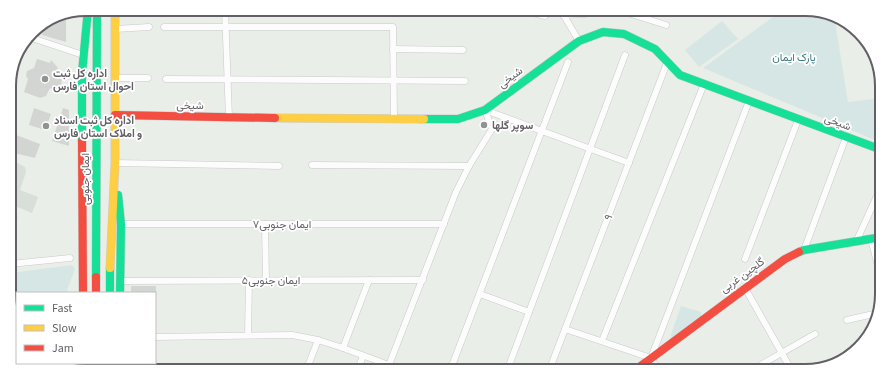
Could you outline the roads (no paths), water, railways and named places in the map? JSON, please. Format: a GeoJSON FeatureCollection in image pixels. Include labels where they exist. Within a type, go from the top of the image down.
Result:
{"type":"FeatureCollection","features":[{"type":"Feature","properties":{"kind":"main road"},"geometry":{"type":"LineString","coordinates":[[83,292],[82,279],[84,250],[81,157],[83,54],[87,16]]}},
{"type":"Feature","properties":{"kind":"main road","name":"ایمان جنوبی"},"geometry":{"type":"LineString","coordinates":[[96,292],[97,16]]}},
{"type":"Feature","properties":{"kind":"main road"},"geometry":{"type":"LineString","coordinates":[[110,292],[115,163],[115,16]]}},
{"type":"Feature","properties":{"kind":"main road","name":"شیخی"},"geometry":{"type":"LineString","coordinates":[[115,115],[229,118],[458,119],[485,110],[579,41],[594,34],[609,31],[621,32],[656,49],[667,63],[680,75],[875,147]]}},
{"type":"Feature","properties":{"kind":"main road"},"geometry":{"type":"LineString","coordinates":[[115,163],[121,224],[120,292]]}},
{"type":"Feature","properties":{"kind":"main road","name":"گلچین غربی"},"geometry":{"type":"LineString","coordinates":[[643,364],[785,260],[804,250],[875,238]]}},
{"type":"Feature","properties":{"kind":"main road"},"geometry":{"type":"LineString","coordinates":[[76,292],[82,279]]}},
{"type":"Feature","properties":{"kind":"street"},"geometry":{"type":"LineString","coordinates":[[225,16],[229,118]]}},
{"type":"Feature","properties":{"kind":"street"},"geometry":{"type":"LineString","coordinates":[[564,16],[579,41]]}},
{"type":"Feature","properties":{"kind":"street"},"geometry":{"type":"LineString","coordinates":[[638,16],[666,25]]}},
{"type":"Feature","properties":{"kind":"street"},"geometry":{"type":"LineString","coordinates":[[115,29],[150,27]]}},
{"type":"Feature","properties":{"kind":"street"},"geometry":{"type":"LineString","coordinates":[[164,27],[393,27],[394,119]]}},
{"type":"Feature","properties":{"kind":"street"},"geometry":{"type":"LineString","coordinates":[[34,39],[83,54]]}},
{"type":"Feature","properties":{"kind":"street"},"geometry":{"type":"LineString","coordinates":[[393,49],[463,50]]}},
{"type":"Feature","properties":{"kind":"street"},"geometry":{"type":"LineString","coordinates":[[510,364],[625,55]]}},
{"type":"Feature","properties":{"kind":"street"},"geometry":{"type":"LineString","coordinates":[[453,364],[568,62]]}},
{"type":"Feature","properties":{"kind":"street","name":"۹"},"geometry":{"type":"LineString","coordinates":[[551,364],[667,63]]}},
{"type":"Feature","properties":{"kind":"street"},"geometry":{"type":"LineString","coordinates":[[116,78],[148,78]]}},
{"type":"Feature","properties":{"kind":"street"},"geometry":{"type":"LineString","coordinates":[[166,79],[465,81]]}},
{"type":"Feature","properties":{"kind":"street"},"geometry":{"type":"LineString","coordinates":[[602,341],[704,84]]}},
{"type":"Feature","properties":{"kind":"street"},"geometry":{"type":"LineString","coordinates":[[651,358],[749,101]]}},
{"type":"Feature","properties":{"kind":"street"},"geometry":{"type":"LineString","coordinates":[[485,110],[629,163]]}},
{"type":"Feature","properties":{"kind":"street"},"geometry":{"type":"LineString","coordinates":[[390,364],[456,192],[469,166],[492,129],[485,110]]}},
{"type":"Feature","properties":{"kind":"street"},"geometry":{"type":"LineString","coordinates":[[745,259],[798,120]]}},
{"type":"Feature","properties":{"kind":"street"},"geometry":{"type":"LineString","coordinates":[[804,250],[846,137]]}},
{"type":"Feature","properties":{"kind":"street"},"geometry":{"type":"LineString","coordinates":[[115,163],[279,166]]}},
{"type":"Feature","properties":{"kind":"street"},"geometry":{"type":"LineString","coordinates":[[312,165],[469,166]]}},
{"type":"Feature","properties":{"kind":"street"},"geometry":{"type":"LineString","coordinates":[[856,242],[875,200]]}},
{"type":"Feature","properties":{"kind":"street","name":"ایمان جنوبی۷"},"geometry":{"type":"LineString","coordinates":[[121,224],[444,224]]}},
{"type":"Feature","properties":{"kind":"street"},"geometry":{"type":"LineString","coordinates":[[266,224],[266,280]]}},
{"type":"Feature","properties":{"kind":"street"},"geometry":{"type":"LineString","coordinates":[[871,239],[875,254]]}},
{"type":"Feature","properties":{"kind":"street"},"geometry":{"type":"LineString","coordinates":[[16,263],[70,258]]}},
{"type":"Feature","properties":{"kind":"street"},"geometry":{"type":"LineString","coordinates":[[248,335],[249,280]]}},
{"type":"Feature","properties":{"kind":"street"},"geometry":{"type":"LineString","coordinates":[[343,348],[369,280]]}},
{"type":"Feature","properties":{"kind":"street","name":"ایمان جنوبی۵"},"geometry":{"type":"LineString","coordinates":[[120,281],[423,280]]}},
{"type":"Feature","properties":{"kind":"street"},"geometry":{"type":"LineString","coordinates":[[745,288],[788,364]]}},
{"type":"Feature","properties":{"kind":"street"},"geometry":{"type":"LineString","coordinates":[[480,294],[529,312]]}},
{"type":"Feature","properties":{"kind":"street"},"geometry":{"type":"LineString","coordinates":[[847,320],[872,314]]}},
{"type":"Feature","properties":{"kind":"street"},"geometry":{"type":"LineString","coordinates":[[565,329],[651,358],[655,364]]}},
{"type":"Feature","properties":{"kind":"street"},"geometry":{"type":"LineString","coordinates":[[761,364],[815,334]]}},
{"type":"Feature","properties":{"kind":"street"},"geometry":{"type":"LineString","coordinates":[[156,337],[292,335],[318,340],[387,364]]}},
{"type":"Feature","properties":{"kind":"street"},"geometry":{"type":"LineString","coordinates":[[309,364],[318,340]]}},
{"type":"Feature","properties":{"kind":"street"},"geometry":{"type":"LineString","coordinates":[[360,364],[363,356]]}},
{"type":"Feature","properties":{"kind":"place","name":"اداره کل ثبت احوال استان فارس"},"geometry":{"type":"Point","coordinates":[45,79]}},
{"type":"Feature","properties":{"kind":"place","name":"سوپر گلها"},"geometry":{"type":"Point","coordinates":[484,125]}},
{"type":"Feature","properties":{"kind":"place","name":"اداره کل ثبت اسناد و املاک استان فارس"},"geometry":{"type":"Point","coordinates":[46,126]}},
{"type":"Feature","properties":{"kind":"park label","name":"پارک ایمان"},"geometry":{"type":"Point","coordinates":[794,57]}}]}
